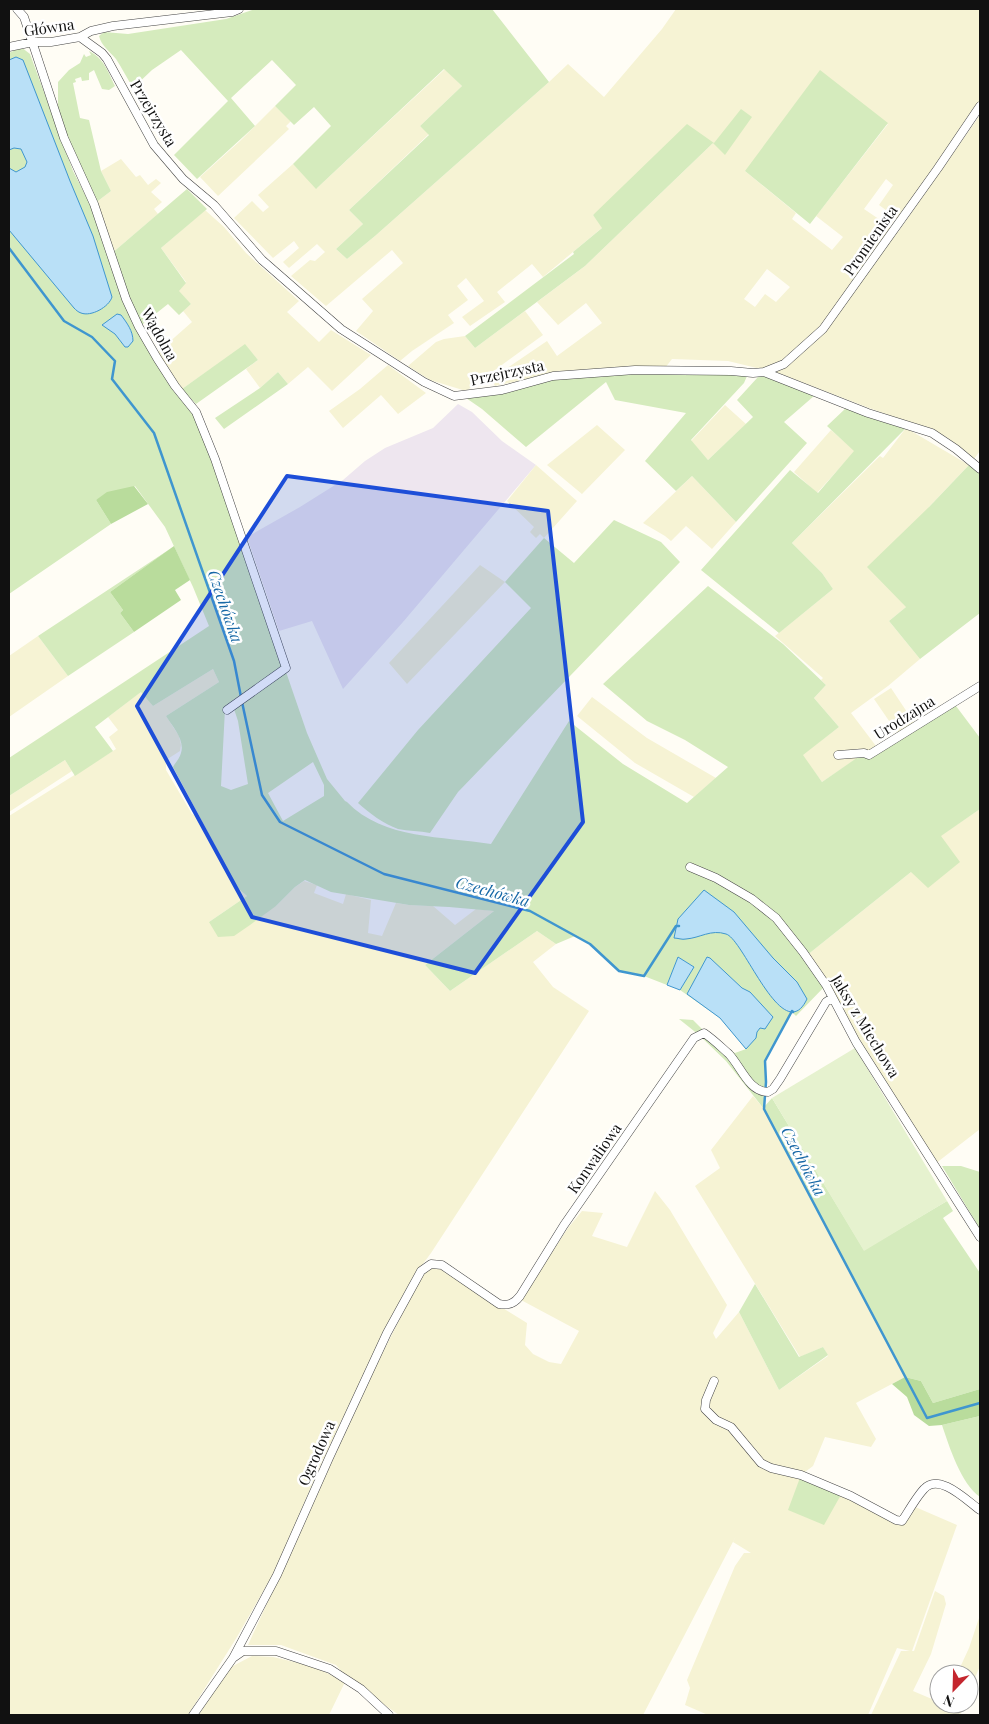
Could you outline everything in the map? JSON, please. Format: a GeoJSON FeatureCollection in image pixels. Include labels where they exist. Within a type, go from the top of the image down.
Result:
{"type":"FeatureCollection","features":[{"type":"Feature","properties":{"kind":"street","name":"Wądolna"},"geometry":{"type":"LineString","coordinates":[[17,9],[24,17],[64,138],[94,204],[126,299],[139,327],[157,358],[175,386],[196,412],[215,459],[286,668],[227,710]]}},
{"type":"Feature","properties":{"kind":"street","name":"Główna"},"geometry":{"type":"LineString","coordinates":[[9,48],[33,42],[51,42],[80,37],[91,31],[113,26],[222,13],[239,9]]}},
{"type":"Feature","properties":{"kind":"street","name":"Przejrzysta"},"geometry":{"type":"LineString","coordinates":[[80,37],[107,59],[154,145],[184,179],[214,205],[262,260],[341,329],[432,386],[454,396],[502,390],[553,376],[635,370],[764,372],[868,413],[932,433],[956,449],[980,469]]}},
{"type":"Feature","properties":{"kind":"street","name":"Promienista"},"geometry":{"type":"LineString","coordinates":[[764,372],[784,364],[823,329],[980,106]]}},
{"type":"Feature","properties":{"kind":"street","name":"Urodzajna"},"geometry":{"type":"LineString","coordinates":[[838,755],[864,753],[868,755],[980,686]]}},
{"type":"Feature","properties":{"kind":"street","name":"Jaksy z Miechowa"},"geometry":{"type":"LineString","coordinates":[[690,867],[716,878],[739,891],[776,918],[803,952],[826,985],[856,1042],[980,1237]]}},
{"type":"Feature","properties":{"kind":"street","name":"Konwaliowa"},"geometry":{"type":"LineString","coordinates":[[430,1264],[442,1265],[499,1304],[506,1306],[511,1304],[520,1296],[564,1225],[694,1038],[704,1033],[730,1055],[750,1084],[758,1090],[768,1092],[773,1089],[826,1002],[832,998]]}},
{"type":"Feature","properties":{"kind":"street","name":"Ogrodowa"},"geometry":{"type":"LineString","coordinates":[[193,1715],[233,1658],[277,1575],[387,1333],[421,1272],[430,1264]]}},
{"type":"Feature","properties":{"kind":"street"},"geometry":{"type":"LineString","coordinates":[[714,1381],[706,1400],[705,1409],[716,1420],[730,1427],[761,1463],[771,1468],[801,1475],[851,1496],[896,1520],[902,1521],[922,1490],[928,1485],[938,1484],[950,1487],[980,1510]]}},
{"type":"Feature","properties":{"kind":"street"},"geometry":{"type":"LineString","coordinates":[[233,1658],[243,1651],[276,1651],[330,1669],[361,1689],[389,1715]]}},
{"type":"Feature","properties":{"kind":"highlighted area"},"geometry":{"type":"Polygon","coordinates":[[[287,476],[548,511],[583,822],[475,973],[252,917],[137,706],[287,476]]]}},
{"type":"Feature","properties":{"kind":"shaded area"},"geometry":{"type":"Polygon","coordinates":[[[676,9],[980,9],[980,100],[898,219],[879,205],[893,185],[886,179],[864,209],[898,232],[980,115],[980,451],[974,459],[948,438],[934,431],[781,374],[728,361],[672,359],[665,368],[634,367],[565,371],[495,386],[491,379],[547,341],[557,356],[602,323],[586,303],[558,325],[537,302],[585,266],[713,143],[593,215],[603,227],[543,277],[532,264],[497,292],[505,302],[470,326],[462,317],[484,301],[466,278],[457,286],[468,300],[448,315],[454,323],[400,361],[356,331],[373,311],[362,299],[403,263],[392,250],[326,306],[291,276],[310,260],[315,261],[325,252],[317,244],[289,268],[283,262],[299,248],[294,241],[273,258],[234,218],[252,201],[263,212],[269,207],[258,195],[293,164],[317,188],[445,69],[462,86],[420,126],[429,134],[349,210],[363,224],[336,249],[347,259],[568,64],[604,97],[662,29],[676,9]],[[888,124],[745,171],[796,213],[792,219],[832,250],[843,237],[816,216],[888,124]],[[767,269],[744,299],[755,307],[765,294],[776,302],[790,287],[767,269]]]}},
{"type":"Feature","properties":{"kind":"shaded area"},"geometry":{"type":"Polygon","coordinates":[[[275,106],[291,121],[286,126],[289,129],[218,196],[200,177],[275,106]]]}},
{"type":"Feature","properties":{"kind":"shaded area"},"geometry":{"type":"Polygon","coordinates":[[[121,159],[136,177],[140,175],[148,185],[156,179],[161,183],[151,192],[162,202],[154,209],[158,214],[111,254],[94,204],[111,191],[101,171],[121,159]]]}},
{"type":"Feature","properties":{"kind":"shaded area"},"geometry":{"type":"Polygon","coordinates":[[[205,210],[224,227],[246,253],[299,301],[287,312],[319,342],[331,330],[371,355],[332,391],[308,367],[288,384],[278,372],[260,388],[246,369],[258,360],[245,345],[182,389],[171,377],[158,352],[192,322],[183,311],[191,304],[178,291],[186,282],[161,248],[205,210]]]}},
{"type":"Feature","properties":{"kind":"shaded area"},"geometry":{"type":"Polygon","coordinates":[[[525,311],[543,335],[466,391],[430,380],[408,366],[436,342],[444,339],[465,336],[475,348],[525,311]]]}},
{"type":"Feature","properties":{"kind":"shaded area"},"geometry":{"type":"Polygon","coordinates":[[[388,365],[426,393],[398,414],[381,395],[343,428],[329,411],[360,389],[388,365]]]}},
{"type":"Feature","properties":{"kind":"shaded area"},"geometry":{"type":"Polygon","coordinates":[[[458,404],[472,412],[502,441],[536,465],[403,622],[343,689],[312,621],[279,631],[247,537],[343,480],[365,461],[385,448],[433,428],[458,404]]]}},
{"type":"Feature","properties":{"kind":"shaded area"},"geometry":{"type":"Polygon","coordinates":[[[725,405],[746,424],[708,460],[691,441],[725,405]]]}},
{"type":"Feature","properties":{"kind":"shaded area"},"geometry":{"type":"Polygon","coordinates":[[[597,425],[625,450],[582,494],[547,465],[597,425]]]}},
{"type":"Feature","properties":{"kind":"shaded area"},"geometry":{"type":"Polygon","coordinates":[[[906,428],[969,465],[929,507],[906,607],[889,621],[920,659],[888,686],[851,713],[876,746],[822,782],[802,755],[839,727],[814,698],[826,685],[821,680],[823,678],[775,636],[833,589],[822,573],[792,543],[880,456],[883,458],[906,428]]]}},
{"type":"Feature","properties":{"kind":"shaded area"},"geometry":{"type":"Polygon","coordinates":[[[831,430],[855,451],[817,493],[794,472],[831,430]]]}},
{"type":"Feature","properties":{"kind":"shaded area"},"geometry":{"type":"Polygon","coordinates":[[[536,465],[577,501],[544,538],[540,534],[536,538],[530,532],[534,527],[507,501],[536,465]]]}},
{"type":"Feature","properties":{"kind":"shaded area"},"geometry":{"type":"Polygon","coordinates":[[[692,476],[736,522],[712,549],[686,526],[671,541],[643,523],[692,476]]]}},
{"type":"Feature","properties":{"kind":"shaded area"},"geometry":{"type":"Polygon","coordinates":[[[480,565],[505,582],[407,684],[389,663],[480,565]]]}},
{"type":"Feature","properties":{"kind":"shaded area"},"geometry":{"type":"Polygon","coordinates":[[[38,636],[68,676],[9,717],[9,656],[38,636]]]}},
{"type":"Feature","properties":{"kind":"shaded area"},"geometry":{"type":"Polygon","coordinates":[[[213,669],[219,682],[166,716],[179,736],[181,745],[180,751],[166,760],[166,770],[192,814],[199,817],[233,884],[247,896],[209,922],[276,906],[295,887],[304,881],[317,885],[314,893],[343,904],[346,894],[371,900],[368,933],[382,936],[396,903],[433,906],[455,925],[476,909],[494,911],[425,965],[450,991],[537,931],[556,944],[533,962],[553,987],[589,1011],[417,1272],[361,1380],[320,1466],[277,1567],[237,1637],[188,1715],[9,1715],[9,816],[116,749],[109,737],[118,730],[108,717],[142,691],[153,706],[213,669]]]}},
{"type":"Feature","properties":{"kind":"shaded area"},"geometry":{"type":"Polygon","coordinates":[[[891,688],[915,724],[898,734],[874,699],[891,688]]]}},
{"type":"Feature","properties":{"kind":"shaded area"},"geometry":{"type":"Polygon","coordinates":[[[592,697],[647,738],[716,778],[694,797],[635,763],[577,716],[592,697]]]}},
{"type":"Feature","properties":{"kind":"shaded area"},"geometry":{"type":"Polygon","coordinates":[[[65,760],[72,771],[9,812],[9,796],[65,760]]]}},
{"type":"Feature","properties":{"kind":"shaded area"},"geometry":{"type":"Polygon","coordinates":[[[980,809],[980,1129],[935,1164],[806,956],[911,872],[940,836],[980,809]]]}},
{"type":"Feature","properties":{"kind":"shaded area"},"geometry":{"type":"Polygon","coordinates":[[[753,1096],[764,1109],[905,1377],[856,1403],[876,1439],[871,1447],[825,1437],[813,1466],[801,1475],[902,1521],[913,1506],[957,1525],[912,1651],[914,1651],[935,1591],[944,1596],[946,1604],[931,1654],[913,1691],[929,1698],[929,1714],[960,1715],[871,1715],[901,1651],[910,1651],[897,1648],[868,1715],[708,1715],[685,1705],[690,1688],[687,1680],[735,1566],[744,1553],[751,1553],[733,1542],[736,1536],[643,1715],[399,1715],[350,1681],[336,1665],[281,1645],[248,1645],[374,1370],[422,1275],[428,1267],[437,1267],[527,1323],[525,1345],[533,1354],[549,1362],[561,1364],[579,1331],[521,1300],[568,1228],[582,1211],[603,1213],[592,1236],[627,1247],[655,1191],[670,1210],[727,1305],[713,1333],[716,1339],[739,1312],[779,1390],[828,1356],[823,1347],[800,1357],[695,1186],[720,1168],[711,1150],[753,1096]]]}},
{"type":"Feature","properties":{"kind":"shaded area"},"geometry":{"type":"Polygon","coordinates":[[[980,1615],[979,1668],[979,1664],[962,1664],[980,1615]]]}},
{"type":"Feature","properties":{"kind":"shaded area"},"geometry":{"type":"Polygon","coordinates":[[[252,1656],[273,1657],[299,1663],[321,1670],[345,1682],[329,1715],[199,1715],[218,1683],[231,1667],[252,1656]]]}},
{"type":"Feature","properties":{"kind":"green space"},"geometry":{"type":"Polygon","coordinates":[[[255,9],[492,9],[549,82],[347,259],[336,249],[363,224],[349,210],[429,135],[420,126],[462,86],[444,69],[316,189],[293,164],[331,126],[314,107],[294,125],[275,106],[296,85],[272,60],[231,98],[255,126],[197,179],[174,155],[228,101],[181,50],[152,70],[133,88],[116,59],[99,36],[104,32],[128,34],[226,19],[255,9]]]}},
{"type":"Feature","properties":{"kind":"green space"},"geometry":{"type":"Polygon","coordinates":[[[21,47],[30,54],[73,171],[93,210],[125,306],[147,348],[172,389],[195,417],[208,445],[307,733],[327,779],[345,801],[362,814],[396,830],[491,844],[569,721],[623,764],[687,803],[728,767],[685,740],[647,721],[603,684],[708,586],[783,644],[826,685],[814,698],[839,727],[803,755],[822,782],[864,753],[953,702],[980,738],[980,809],[941,836],[960,862],[928,888],[911,872],[806,956],[826,985],[796,1016],[792,1012],[765,1061],[764,1107],[772,1098],[864,1250],[947,1201],[953,1211],[943,1218],[980,1273],[980,1389],[933,1403],[921,1381],[905,1377],[764,1109],[726,1061],[679,1019],[693,1020],[713,1040],[735,1053],[746,1049],[720,1018],[680,990],[694,967],[678,957],[667,985],[644,976],[619,971],[590,944],[575,936],[556,944],[537,931],[450,991],[425,965],[494,911],[409,905],[331,892],[305,880],[276,906],[234,936],[218,937],[209,922],[247,896],[233,884],[220,855],[173,767],[182,748],[178,734],[166,716],[219,682],[213,669],[153,706],[141,692],[95,727],[113,751],[75,776],[65,760],[9,796],[9,758],[209,626],[165,527],[135,486],[96,500],[111,524],[9,594],[9,53],[21,47]],[[121,315],[103,325],[115,334],[125,347],[133,336],[121,315]],[[232,703],[225,709],[221,786],[231,790],[248,784],[238,721],[232,703]],[[313,762],[268,793],[283,821],[324,796],[324,785],[313,762]]]}},
{"type":"Feature","properties":{"kind":"green space"},"geometry":{"type":"Polygon","coordinates":[[[89,51],[102,61],[115,86],[109,90],[102,89],[94,70],[89,73],[89,80],[82,81],[81,77],[75,79],[76,82],[73,83],[80,118],[89,120],[101,171],[111,191],[94,204],[58,121],[58,82],[69,70],[80,63],[84,54],[86,57],[91,55],[89,51]]]}},
{"type":"Feature","properties":{"kind":"green space"},"geometry":{"type":"Polygon","coordinates":[[[820,70],[888,123],[810,224],[745,171],[820,70]]]}},
{"type":"Feature","properties":{"kind":"green space"},"geometry":{"type":"Polygon","coordinates":[[[741,109],[752,117],[725,155],[713,143],[585,266],[475,348],[465,336],[574,254],[573,252],[602,228],[593,215],[687,124],[714,143],[741,109]]]}},
{"type":"Feature","properties":{"kind":"green space"},"geometry":{"type":"Polygon","coordinates":[[[187,189],[207,209],[161,248],[186,283],[179,291],[191,304],[179,315],[168,304],[139,327],[111,254],[187,189]]]}},
{"type":"Feature","properties":{"kind":"green space"},"geometry":{"type":"Polygon","coordinates":[[[245,344],[258,360],[196,404],[182,389],[245,344]]]}},
{"type":"Feature","properties":{"kind":"green space"},"geometry":{"type":"Polygon","coordinates":[[[278,372],[288,384],[224,429],[215,418],[260,388],[278,372]]]}},
{"type":"Feature","properties":{"kind":"green space"},"geometry":{"type":"Polygon","coordinates":[[[636,373],[731,374],[747,376],[744,383],[691,440],[708,460],[753,417],[737,400],[758,377],[765,375],[814,396],[784,422],[807,443],[736,522],[692,476],[676,491],[645,461],[686,413],[615,400],[606,382],[526,447],[482,409],[466,398],[505,393],[556,379],[636,373]]]}},
{"type":"Feature","properties":{"kind":"green space"},"geometry":{"type":"Polygon","coordinates":[[[846,408],[906,428],[792,543],[822,573],[833,589],[779,633],[701,570],[790,470],[818,493],[854,451],[827,426],[846,408]]]}},
{"type":"Feature","properties":{"kind":"green space"},"geometry":{"type":"Polygon","coordinates":[[[969,465],[980,473],[980,613],[920,659],[889,621],[906,607],[867,567],[969,465]]]}},
{"type":"Feature","properties":{"kind":"green space"},"geometry":{"type":"Polygon","coordinates":[[[134,486],[148,504],[111,524],[96,500],[107,492],[134,486]]]}},
{"type":"Feature","properties":{"kind":"green space"},"geometry":{"type":"Polygon","coordinates":[[[614,520],[661,542],[680,562],[458,792],[430,833],[398,829],[367,811],[358,803],[418,730],[531,608],[505,582],[544,538],[574,563],[614,520]]]}},
{"type":"Feature","properties":{"kind":"green space"},"geometry":{"type":"Polygon","coordinates":[[[174,546],[190,580],[175,590],[181,600],[134,632],[120,613],[123,610],[110,592],[174,546]]]}},
{"type":"Feature","properties":{"kind":"green space"},"geometry":{"type":"Polygon","coordinates":[[[173,547],[110,592],[123,610],[120,613],[134,632],[68,676],[38,636],[173,547]]]}},
{"type":"Feature","properties":{"kind":"green space"},"geometry":{"type":"Polygon","coordinates":[[[855,1048],[947,1201],[864,1251],[772,1098],[855,1048]]]}},
{"type":"Feature","properties":{"kind":"green space"},"geometry":{"type":"Polygon","coordinates":[[[942,1166],[961,1166],[980,1172],[980,1229],[942,1166]]]}},
{"type":"Feature","properties":{"kind":"green space"},"geometry":{"type":"Polygon","coordinates":[[[755,1284],[799,1357],[823,1347],[828,1355],[779,1390],[739,1312],[755,1284]]]}},
{"type":"Feature","properties":{"kind":"green space"},"geometry":{"type":"Polygon","coordinates":[[[905,1377],[921,1381],[933,1403],[980,1389],[980,1416],[942,1425],[929,1426],[914,1415],[907,1397],[892,1384],[905,1377]]]}},
{"type":"Feature","properties":{"kind":"green space"},"geometry":{"type":"Polygon","coordinates":[[[980,1416],[980,1497],[973,1491],[961,1474],[942,1425],[980,1416]]]}},
{"type":"Feature","properties":{"kind":"green space"},"geometry":{"type":"Polygon","coordinates":[[[801,1475],[842,1493],[824,1525],[788,1510],[801,1475]]]}},
{"type":"Feature","properties":{"kind":"water"},"geometry":{"type":"Polygon","coordinates":[[[16,57],[23,60],[93,236],[112,297],[104,308],[90,314],[80,313],[76,309],[9,230],[9,168],[16,172],[25,167],[27,162],[21,149],[14,148],[9,150],[9,60],[16,57]]]}},
{"type":"Feature","properties":{"kind":"water"},"geometry":{"type":"Polygon","coordinates":[[[117,314],[121,315],[132,334],[133,341],[128,347],[125,347],[115,334],[102,325],[117,314]]]}},
{"type":"Feature","properties":{"kind":"water"},"geometry":{"type":"Polygon","coordinates":[[[704,890],[734,912],[773,958],[797,982],[807,999],[797,1011],[787,1011],[776,1002],[764,987],[734,940],[726,934],[715,933],[684,939],[674,938],[678,919],[704,890]]]}},
{"type":"Feature","properties":{"kind":"water"},"geometry":{"type":"Polygon","coordinates":[[[678,957],[694,967],[680,990],[667,985],[678,957]]]}},
{"type":"Feature","properties":{"kind":"water"},"geometry":{"type":"Polygon","coordinates":[[[707,957],[742,988],[750,992],[773,1017],[765,1029],[760,1028],[756,1038],[746,1049],[720,1018],[687,994],[707,957]]]}},
{"type":"Feature","properties":{"kind":"waterway","name":"Czechówka"},"geometry":{"type":"LineString","coordinates":[[9,248],[64,321],[92,337],[115,361],[112,379],[154,433],[234,661],[241,697]]}},
{"type":"Feature","properties":{"kind":"waterway","name":"Czechówka"},"geometry":{"type":"LineString","coordinates":[[242,702],[262,795],[280,822],[384,874],[530,911],[590,944],[619,971],[644,976],[676,926],[679,926]]}},
{"type":"Feature","properties":{"kind":"waterway","name":"Czechówka"},"geometry":{"type":"LineString","coordinates":[[793,1012],[765,1061],[764,1109],[927,1418],[980,1403]]}}]}
